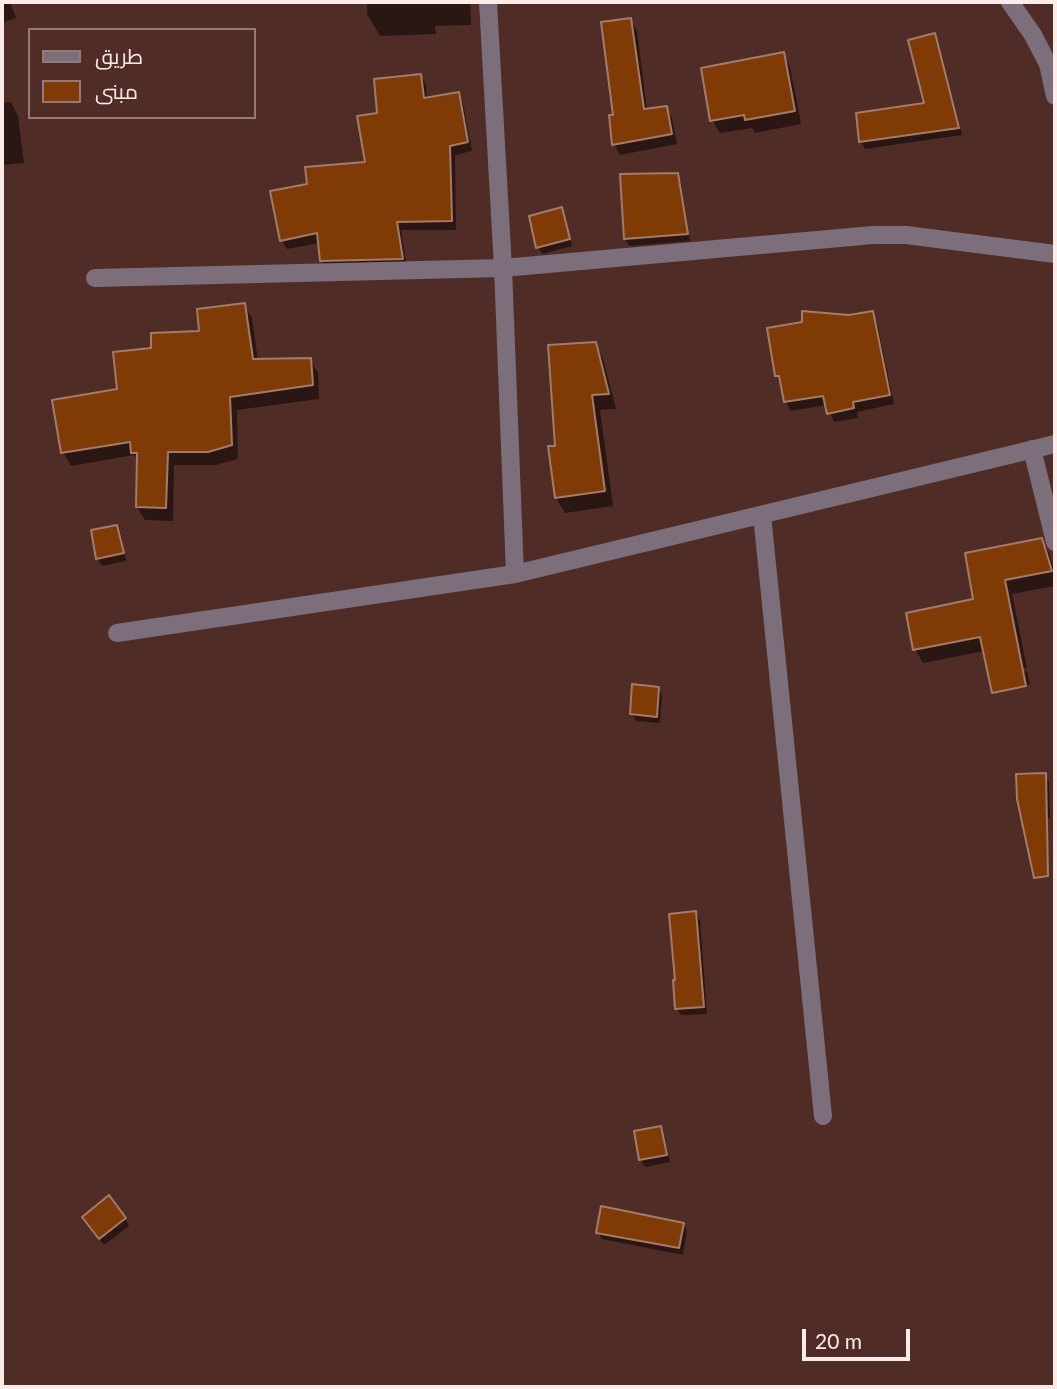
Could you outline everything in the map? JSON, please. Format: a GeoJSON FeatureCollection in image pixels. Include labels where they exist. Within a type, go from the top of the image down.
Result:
{"type":"FeatureCollection","features":[{"type":"Feature","properties":{"kind":"street"},"geometry":{"type":"LineString","coordinates":[[488,2],[503,268],[515,574]]}},
{"type":"Feature","properties":{"kind":"street"},"geometry":{"type":"LineString","coordinates":[[1010,2],[1016,6],[1038,44],[1048,65],[1055,96]]}},
{"type":"Feature","properties":{"kind":"street"},"geometry":{"type":"LineString","coordinates":[[95,278],[503,268],[873,235],[906,235],[1055,254]]}},
{"type":"Feature","properties":{"kind":"street"},"geometry":{"type":"LineString","coordinates":[[117,633],[515,574],[1055,444]]}},
{"type":"Feature","properties":{"kind":"street"},"geometry":{"type":"LineString","coordinates":[[1032,449],[1055,542]]}},
{"type":"Feature","properties":{"kind":"street"},"geometry":{"type":"LineString","coordinates":[[762,515],[823,1116]]}},
{"type":"Feature","properties":{"kind":"building"},"geometry":{"type":"Polygon","coordinates":[[[631,18],[644,109],[667,106],[672,134],[612,145],[609,115],[613,115],[601,22],[631,18]]]}},
{"type":"Feature","properties":{"kind":"building"},"geometry":{"type":"Polygon","coordinates":[[[935,33],[959,128],[859,142],[856,113],[924,103],[908,40],[935,33]]]}},
{"type":"Feature","properties":{"kind":"building"},"geometry":{"type":"Polygon","coordinates":[[[784,52],[795,111],[745,120],[744,115],[710,121],[701,68],[784,52]]]}},
{"type":"Feature","properties":{"kind":"building"},"geometry":{"type":"Polygon","coordinates":[[[421,74],[424,98],[459,92],[468,142],[450,146],[452,221],[397,222],[403,259],[320,261],[317,233],[280,241],[270,191],[307,184],[305,167],[365,162],[357,116],[377,113],[374,79],[421,74]]]}},
{"type":"Feature","properties":{"kind":"building"},"geometry":{"type":"Polygon","coordinates":[[[678,173],[688,234],[624,239],[620,174],[678,173]]]}},
{"type":"Feature","properties":{"kind":"building"},"geometry":{"type":"Polygon","coordinates":[[[562,207],[570,239],[536,248],[529,216],[562,207]]]}},
{"type":"Feature","properties":{"kind":"building"},"geometry":{"type":"Polygon","coordinates":[[[245,303],[253,359],[311,358],[313,385],[230,397],[232,445],[208,452],[168,452],[166,508],[136,507],[137,453],[131,453],[130,442],[61,453],[52,400],[117,389],[113,352],[151,348],[151,333],[199,331],[197,309],[245,303]]]}},
{"type":"Feature","properties":{"kind":"building"},"geometry":{"type":"Polygon","coordinates":[[[802,311],[849,315],[873,311],[890,395],[853,402],[854,408],[827,414],[823,396],[784,402],[779,376],[775,376],[767,328],[802,322],[802,311]]]}},
{"type":"Feature","properties":{"kind":"building"},"geometry":{"type":"Polygon","coordinates":[[[596,342],[609,394],[592,395],[605,491],[555,498],[548,446],[555,446],[548,345],[596,342]]]}},
{"type":"Feature","properties":{"kind":"building"},"geometry":{"type":"Polygon","coordinates":[[[117,525],[124,553],[96,559],[91,530],[117,525]]]}},
{"type":"Feature","properties":{"kind":"building"},"geometry":{"type":"Polygon","coordinates":[[[1042,538],[1052,571],[1005,580],[1026,686],[992,693],[980,637],[913,650],[906,613],[973,599],[965,553],[1042,538]]]}},
{"type":"Feature","properties":{"kind":"building"},"geometry":{"type":"Polygon","coordinates":[[[632,684],[659,687],[657,717],[630,714],[632,684]]]}},
{"type":"Feature","properties":{"kind":"building"},"geometry":{"type":"Polygon","coordinates":[[[1046,773],[1048,876],[1034,878],[1017,799],[1016,774],[1046,773]]]}},
{"type":"Feature","properties":{"kind":"building"},"geometry":{"type":"Polygon","coordinates":[[[696,911],[704,1007],[675,1009],[669,914],[696,911]]]}},
{"type":"Feature","properties":{"kind":"building"},"geometry":{"type":"Polygon","coordinates":[[[661,1126],[667,1155],[639,1160],[634,1131],[661,1126]]]}},
{"type":"Feature","properties":{"kind":"building"},"geometry":{"type":"Polygon","coordinates":[[[109,1195],[126,1218],[99,1239],[82,1217],[109,1195]]]}},
{"type":"Feature","properties":{"kind":"building"},"geometry":{"type":"Polygon","coordinates":[[[601,1206],[684,1223],[679,1248],[596,1233],[601,1206]]]}}]}
